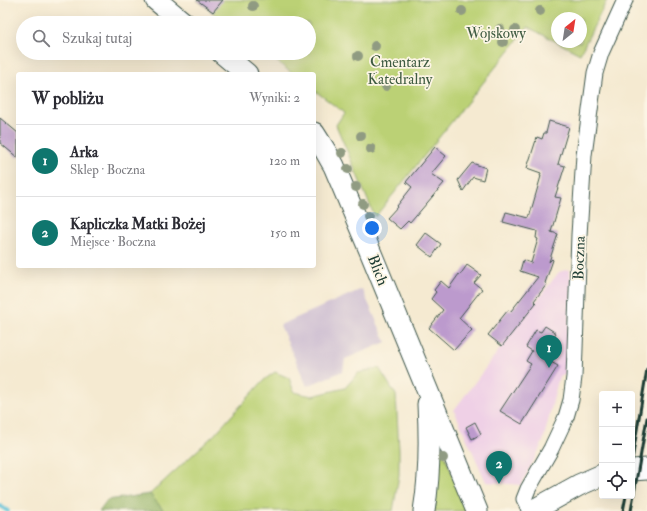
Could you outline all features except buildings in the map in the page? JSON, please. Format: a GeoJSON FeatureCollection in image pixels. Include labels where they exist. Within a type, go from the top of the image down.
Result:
{"type":"FeatureCollection","features":[{"type":"Feature","properties":{"kind":"street"},"geometry":{"type":"LineString","coordinates":[[156,0],[175,16]]}},
{"type":"Feature","properties":{"kind":"street","name":"Boczna"},"geometry":{"type":"LineString","coordinates":[[531,511],[524,499],[554,443],[566,417],[571,400],[574,376],[579,235],[584,155],[595,73],[601,53],[626,0]]}},
{"type":"Feature","properties":{"kind":"street"},"geometry":{"type":"LineString","coordinates":[[230,60],[245,72]]}},
{"type":"Feature","properties":{"kind":"street","name":"Blich"},"geometry":{"type":"LineString","coordinates":[[316,136],[334,166],[427,388],[436,428],[477,511]]}},
{"type":"Feature","properties":{"kind":"street","name":"Blich"},"geometry":{"type":"LineString","coordinates":[[424,511],[436,428]]}},
{"type":"Feature","properties":{"kind":"street"},"geometry":{"type":"LineString","coordinates":[[635,470],[647,469]]}},
{"type":"Feature","properties":{"kind":"street"},"geometry":{"type":"LineString","coordinates":[[531,511],[579,485],[599,476]]}},
{"type":"Feature","properties":{"kind":"shaded area"},"geometry":{"type":"Polygon","coordinates":[[[569,269],[572,285],[565,375],[559,376],[543,442],[521,485],[486,482],[454,410],[559,272],[569,269]]]}},
{"type":"Feature","properties":{"kind":"shaded area"},"geometry":{"type":"Polygon","coordinates":[[[362,289],[386,342],[345,359],[343,371],[307,386],[280,325],[362,289]]]}},
{"type":"Feature","properties":{"kind":"green space","name":"Cmentarz Katedralny"},"geometry":{"type":"Polygon","coordinates":[[[197,0],[607,0],[587,40],[587,12],[551,12],[551,39],[528,27],[375,217],[336,125],[344,113],[316,92],[316,72],[290,72],[275,60],[316,60],[316,16],[217,16],[197,0]]]}},
{"type":"Feature","properties":{"kind":"green space","name":"Cmentarz Katedralny"},"geometry":{"type":"Polygon","coordinates":[[[568,48],[583,48],[580,54],[568,48]]]}},
{"type":"Feature","properties":{"kind":"green space"},"geometry":{"type":"Polygon","coordinates":[[[379,368],[396,395],[399,475],[393,511],[164,511],[150,494],[214,435],[264,380],[275,372],[289,378],[294,392],[312,396],[345,388],[358,373],[379,368]]]}},
{"type":"Feature","properties":{"kind":"green space"},"geometry":{"type":"Polygon","coordinates":[[[438,438],[467,511],[433,511],[438,438]]]}},
{"type":"Feature","properties":{"kind":"green space"},"geometry":{"type":"Polygon","coordinates":[[[150,494],[164,511],[99,511],[107,500],[150,494]]]}},
{"type":"Feature","properties":{"kind":"waterway"},"geometry":{"type":"LineString","coordinates":[[0,506],[8,511]]}},
{"type":"Feature","properties":{"kind":"railway"},"geometry":{"type":"LineString","coordinates":[[635,442],[647,369]]}},
{"type":"Feature","properties":{"kind":"railway"},"geometry":{"type":"LineString","coordinates":[[631,511],[647,418]]}},
{"type":"Feature","properties":{"kind":"railway"},"geometry":{"type":"LineString","coordinates":[[623,511],[625,499]]}},
{"type":"Feature","properties":{"kind":"place","name":"Arka"},"geometry":{"type":"Point","coordinates":[549,368]}},
{"type":"Feature","properties":{"kind":"place","name":"Kapliczka Matki Bożej"},"geometry":{"type":"Point","coordinates":[499,484]}},
{"type":"Feature","properties":{"kind":"park label","name":"Wojskowy"},"geometry":{"type":"Point","coordinates":[496,33]}}]}
